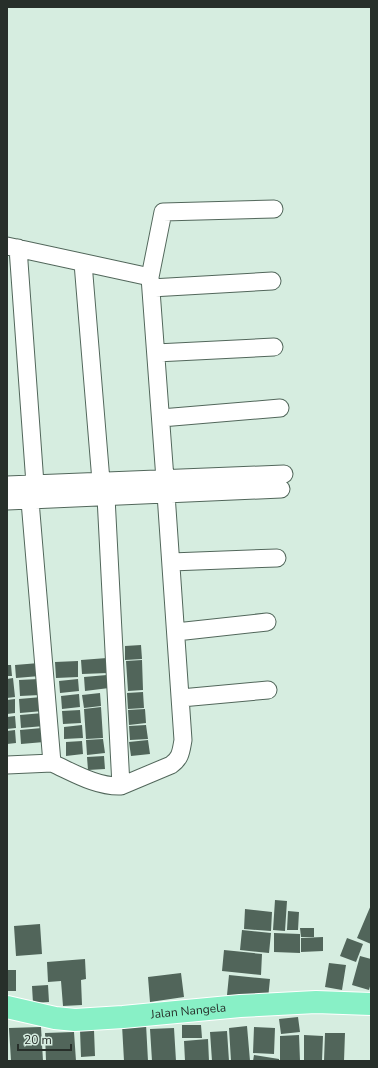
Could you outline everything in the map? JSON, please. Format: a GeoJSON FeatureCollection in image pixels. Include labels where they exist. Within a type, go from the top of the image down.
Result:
{"type":"FeatureCollection","features":[{"type":"Feature","properties":{"kind":"main road","name":"Jalan Nangela"},"geometry":{"type":"LineString","coordinates":[[7,1008],[75,1020],[240,1006],[316,1002],[371,1004]]}},
{"type":"Feature","properties":{"kind":"street"},"geometry":{"type":"LineString","coordinates":[[7,765],[52,763],[100,784],[121,786],[171,765],[181,755],[184,740],[151,282],[163,212],[274,210]]}},
{"type":"Feature","properties":{"kind":"street"},"geometry":{"type":"LineString","coordinates":[[35,484],[13,247],[83,263],[151,282],[272,281]]}},
{"type":"Feature","properties":{"kind":"street"},"geometry":{"type":"LineString","coordinates":[[83,263],[104,489],[121,786]]}},
{"type":"Feature","properties":{"kind":"street"},"geometry":{"type":"LineString","coordinates":[[156,353],[274,347]]}},
{"type":"Feature","properties":{"kind":"street"},"geometry":{"type":"LineString","coordinates":[[161,418],[280,408]]}},
{"type":"Feature","properties":{"kind":"street"},"geometry":{"type":"LineString","coordinates":[[7,501],[30,501],[104,489],[283,481]]}},
{"type":"Feature","properties":{"kind":"street"},"geometry":{"type":"LineString","coordinates":[[7,485],[35,484],[104,489]]}},
{"type":"Feature","properties":{"kind":"street"},"geometry":{"type":"LineString","coordinates":[[30,501],[52,763]]}},
{"type":"Feature","properties":{"kind":"street"},"geometry":{"type":"LineString","coordinates":[[171,562],[277,558]]}},
{"type":"Feature","properties":{"kind":"street"},"geometry":{"type":"LineString","coordinates":[[176,632],[267,622]]}},
{"type":"Feature","properties":{"kind":"street"},"geometry":{"type":"LineString","coordinates":[[180,698],[268,690]]}},
{"type":"Feature","properties":{"kind":"building"},"geometry":{"type":"Polygon","coordinates":[[[141,645],[142,659],[125,660],[125,646],[141,645]]]}},
{"type":"Feature","properties":{"kind":"building"},"geometry":{"type":"Polygon","coordinates":[[[107,658],[108,673],[82,674],[81,660],[107,658]]]}},
{"type":"Feature","properties":{"kind":"building"},"geometry":{"type":"Polygon","coordinates":[[[142,660],[143,690],[128,691],[126,661],[142,660]]]}},
{"type":"Feature","properties":{"kind":"building"},"geometry":{"type":"Polygon","coordinates":[[[78,661],[78,677],[56,678],[55,662],[78,661]]]}},
{"type":"Feature","properties":{"kind":"building"},"geometry":{"type":"Polygon","coordinates":[[[39,663],[40,676],[16,678],[15,665],[39,663]]]}},
{"type":"Feature","properties":{"kind":"building"},"geometry":{"type":"Polygon","coordinates":[[[7,665],[11,665],[12,676],[7,676],[7,665]]]}},
{"type":"Feature","properties":{"kind":"building"},"geometry":{"type":"Polygon","coordinates":[[[107,675],[109,688],[85,691],[84,677],[107,675]]]}},
{"type":"Feature","properties":{"kind":"building"},"geometry":{"type":"Polygon","coordinates":[[[13,678],[15,697],[7,698],[7,679],[13,678]]]}},
{"type":"Feature","properties":{"kind":"building"},"geometry":{"type":"Polygon","coordinates":[[[39,679],[40,695],[20,696],[19,680],[39,679]]]}},
{"type":"Feature","properties":{"kind":"building"},"geometry":{"type":"Polygon","coordinates":[[[78,679],[79,691],[60,693],[59,681],[78,679]]]}},
{"type":"Feature","properties":{"kind":"building"},"geometry":{"type":"Polygon","coordinates":[[[143,692],[144,708],[128,709],[127,693],[143,692]]]}},
{"type":"Feature","properties":{"kind":"building"},"geometry":{"type":"Polygon","coordinates":[[[100,693],[101,706],[84,708],[82,695],[100,693]]]}},
{"type":"Feature","properties":{"kind":"building"},"geometry":{"type":"Polygon","coordinates":[[[79,694],[80,707],[62,709],[61,696],[79,694]]]}},
{"type":"Feature","properties":{"kind":"building"},"geometry":{"type":"Polygon","coordinates":[[[42,697],[43,711],[20,713],[19,699],[42,697]]]}},
{"type":"Feature","properties":{"kind":"building"},"geometry":{"type":"Polygon","coordinates":[[[15,699],[15,713],[7,714],[7,700],[15,699]]]}},
{"type":"Feature","properties":{"kind":"building"},"geometry":{"type":"Polygon","coordinates":[[[101,707],[103,738],[86,739],[84,709],[101,707]]]}},
{"type":"Feature","properties":{"kind":"building"},"geometry":{"type":"Polygon","coordinates":[[[145,709],[146,723],[129,725],[128,710],[145,709]]]}},
{"type":"Feature","properties":{"kind":"building"},"geometry":{"type":"Polygon","coordinates":[[[80,710],[81,723],[63,724],[62,711],[80,710]]]}},
{"type":"Feature","properties":{"kind":"building"},"geometry":{"type":"Polygon","coordinates":[[[43,713],[44,726],[21,728],[20,715],[43,713]]]}},
{"type":"Feature","properties":{"kind":"building"},"geometry":{"type":"Polygon","coordinates":[[[15,716],[16,728],[7,729],[7,717],[15,716]]]}},
{"type":"Feature","properties":{"kind":"building"},"geometry":{"type":"Polygon","coordinates":[[[82,725],[83,738],[64,739],[64,727],[82,725]]]}},
{"type":"Feature","properties":{"kind":"building"},"geometry":{"type":"Polygon","coordinates":[[[146,725],[148,739],[130,740],[129,726],[146,725]]]}},
{"type":"Feature","properties":{"kind":"building"},"geometry":{"type":"Polygon","coordinates":[[[42,728],[44,742],[21,744],[20,730],[42,728]]]}},
{"type":"Feature","properties":{"kind":"building"},"geometry":{"type":"Polygon","coordinates":[[[15,730],[16,743],[7,744],[7,731],[15,730]]]}},
{"type":"Feature","properties":{"kind":"building"},"geometry":{"type":"Polygon","coordinates":[[[103,739],[105,753],[87,755],[86,740],[103,739]]]}},
{"type":"Feature","properties":{"kind":"building"},"geometry":{"type":"Polygon","coordinates":[[[148,740],[150,754],[131,756],[129,742],[148,740]]]}},
{"type":"Feature","properties":{"kind":"building"},"geometry":{"type":"Polygon","coordinates":[[[82,741],[83,754],[66,756],[66,742],[82,741]]]}},
{"type":"Feature","properties":{"kind":"building"},"geometry":{"type":"Polygon","coordinates":[[[104,756],[105,769],[88,770],[87,757],[104,756]]]}},
{"type":"Feature","properties":{"kind":"building"},"geometry":{"type":"Polygon","coordinates":[[[275,900],[287,901],[285,931],[273,930],[275,900]]]}},
{"type":"Feature","properties":{"kind":"building"},"geometry":{"type":"Polygon","coordinates":[[[371,905],[371,944],[357,938],[371,905]]]}},
{"type":"Feature","properties":{"kind":"building"},"geometry":{"type":"Polygon","coordinates":[[[245,909],[272,912],[271,931],[244,929],[245,909]]]}},
{"type":"Feature","properties":{"kind":"building"},"geometry":{"type":"Polygon","coordinates":[[[288,911],[299,912],[298,930],[287,930],[288,911]]]}},
{"type":"Feature","properties":{"kind":"building"},"geometry":{"type":"Polygon","coordinates":[[[40,924],[42,954],[16,956],[14,926],[40,924]]]}},
{"type":"Feature","properties":{"kind":"building"},"geometry":{"type":"Polygon","coordinates":[[[300,928],[314,928],[314,937],[301,937],[300,928]]]}},
{"type":"Feature","properties":{"kind":"building"},"geometry":{"type":"Polygon","coordinates":[[[242,930],[271,933],[269,953],[240,950],[242,930]]]}},
{"type":"Feature","properties":{"kind":"building"},"geometry":{"type":"Polygon","coordinates":[[[274,933],[300,934],[300,953],[274,952],[274,933]]]}},
{"type":"Feature","properties":{"kind":"building"},"geometry":{"type":"Polygon","coordinates":[[[323,937],[323,951],[301,952],[301,938],[323,937]]]}},
{"type":"Feature","properties":{"kind":"building"},"geometry":{"type":"Polygon","coordinates":[[[347,938],[363,944],[356,962],[340,956],[347,938]]]}},
{"type":"Feature","properties":{"kind":"building"},"geometry":{"type":"Polygon","coordinates":[[[224,950],[262,954],[261,975],[222,971],[224,950]]]}},
{"type":"Feature","properties":{"kind":"building"},"geometry":{"type":"Polygon","coordinates":[[[360,956],[371,959],[371,983],[369,990],[352,985],[360,956]]]}},
{"type":"Feature","properties":{"kind":"building"},"geometry":{"type":"Polygon","coordinates":[[[85,959],[86,979],[81,980],[82,1005],[63,1006],[61,981],[48,982],[47,962],[85,959]]]}},
{"type":"Feature","properties":{"kind":"building"},"geometry":{"type":"Polygon","coordinates":[[[329,963],[346,965],[342,990],[325,987],[329,963]]]}},
{"type":"Feature","properties":{"kind":"building"},"geometry":{"type":"Polygon","coordinates":[[[7,970],[16,970],[16,991],[7,991],[7,970]]]}},
{"type":"Feature","properties":{"kind":"building"},"geometry":{"type":"Polygon","coordinates":[[[181,973],[184,997],[150,1002],[148,977],[181,973]]]}},
{"type":"Feature","properties":{"kind":"building"},"geometry":{"type":"Polygon","coordinates":[[[229,975],[270,979],[268,999],[227,995],[229,975]]]}},
{"type":"Feature","properties":{"kind":"building"},"geometry":{"type":"Polygon","coordinates":[[[48,985],[49,1002],[33,1003],[32,986],[48,985]]]}},
{"type":"Feature","properties":{"kind":"building"},"geometry":{"type":"Polygon","coordinates":[[[298,1017],[300,1032],[281,1034],[279,1019],[298,1017]]]}},
{"type":"Feature","properties":{"kind":"building"},"geometry":{"type":"Polygon","coordinates":[[[146,1024],[148,1061],[124,1061],[122,1025],[146,1024]]]}},
{"type":"Feature","properties":{"kind":"building"},"geometry":{"type":"Polygon","coordinates":[[[182,1025],[201,1025],[202,1038],[182,1038],[182,1025]]]}},
{"type":"Feature","properties":{"kind":"building"},"geometry":{"type":"Polygon","coordinates":[[[247,1026],[250,1061],[231,1061],[229,1028],[247,1026]]]}},
{"type":"Feature","properties":{"kind":"building"},"geometry":{"type":"Polygon","coordinates":[[[41,1027],[43,1061],[11,1061],[9,1028],[41,1027]]]}},
{"type":"Feature","properties":{"kind":"building"},"geometry":{"type":"Polygon","coordinates":[[[254,1027],[275,1028],[274,1054],[253,1053],[254,1027]]]}},
{"type":"Feature","properties":{"kind":"building"},"geometry":{"type":"Polygon","coordinates":[[[174,1028],[176,1061],[152,1061],[150,1029],[174,1028]]]}},
{"type":"Feature","properties":{"kind":"building"},"geometry":{"type":"Polygon","coordinates":[[[80,1030],[94,1030],[95,1056],[81,1057],[80,1030]]]}},
{"type":"Feature","properties":{"kind":"building"},"geometry":{"type":"Polygon","coordinates":[[[227,1031],[229,1061],[212,1061],[210,1032],[227,1031]]]}},
{"type":"Feature","properties":{"kind":"building"},"geometry":{"type":"Polygon","coordinates":[[[74,1032],[76,1061],[46,1061],[45,1033],[74,1032]]]}},
{"type":"Feature","properties":{"kind":"building"},"geometry":{"type":"Polygon","coordinates":[[[325,1033],[345,1033],[344,1061],[324,1061],[325,1033]]]}},
{"type":"Feature","properties":{"kind":"building"},"geometry":{"type":"Polygon","coordinates":[[[299,1035],[300,1061],[280,1061],[280,1036],[299,1035]]]}},
{"type":"Feature","properties":{"kind":"building"},"geometry":{"type":"Polygon","coordinates":[[[304,1035],[323,1036],[322,1061],[304,1061],[304,1035]]]}},
{"type":"Feature","properties":{"kind":"building"},"geometry":{"type":"Polygon","coordinates":[[[208,1039],[209,1061],[185,1061],[184,1041],[208,1039]]]}},
{"type":"Feature","properties":{"kind":"building"},"geometry":{"type":"Polygon","coordinates":[[[254,1055],[279,1059],[279,1061],[253,1061],[254,1055]]]}}]}
